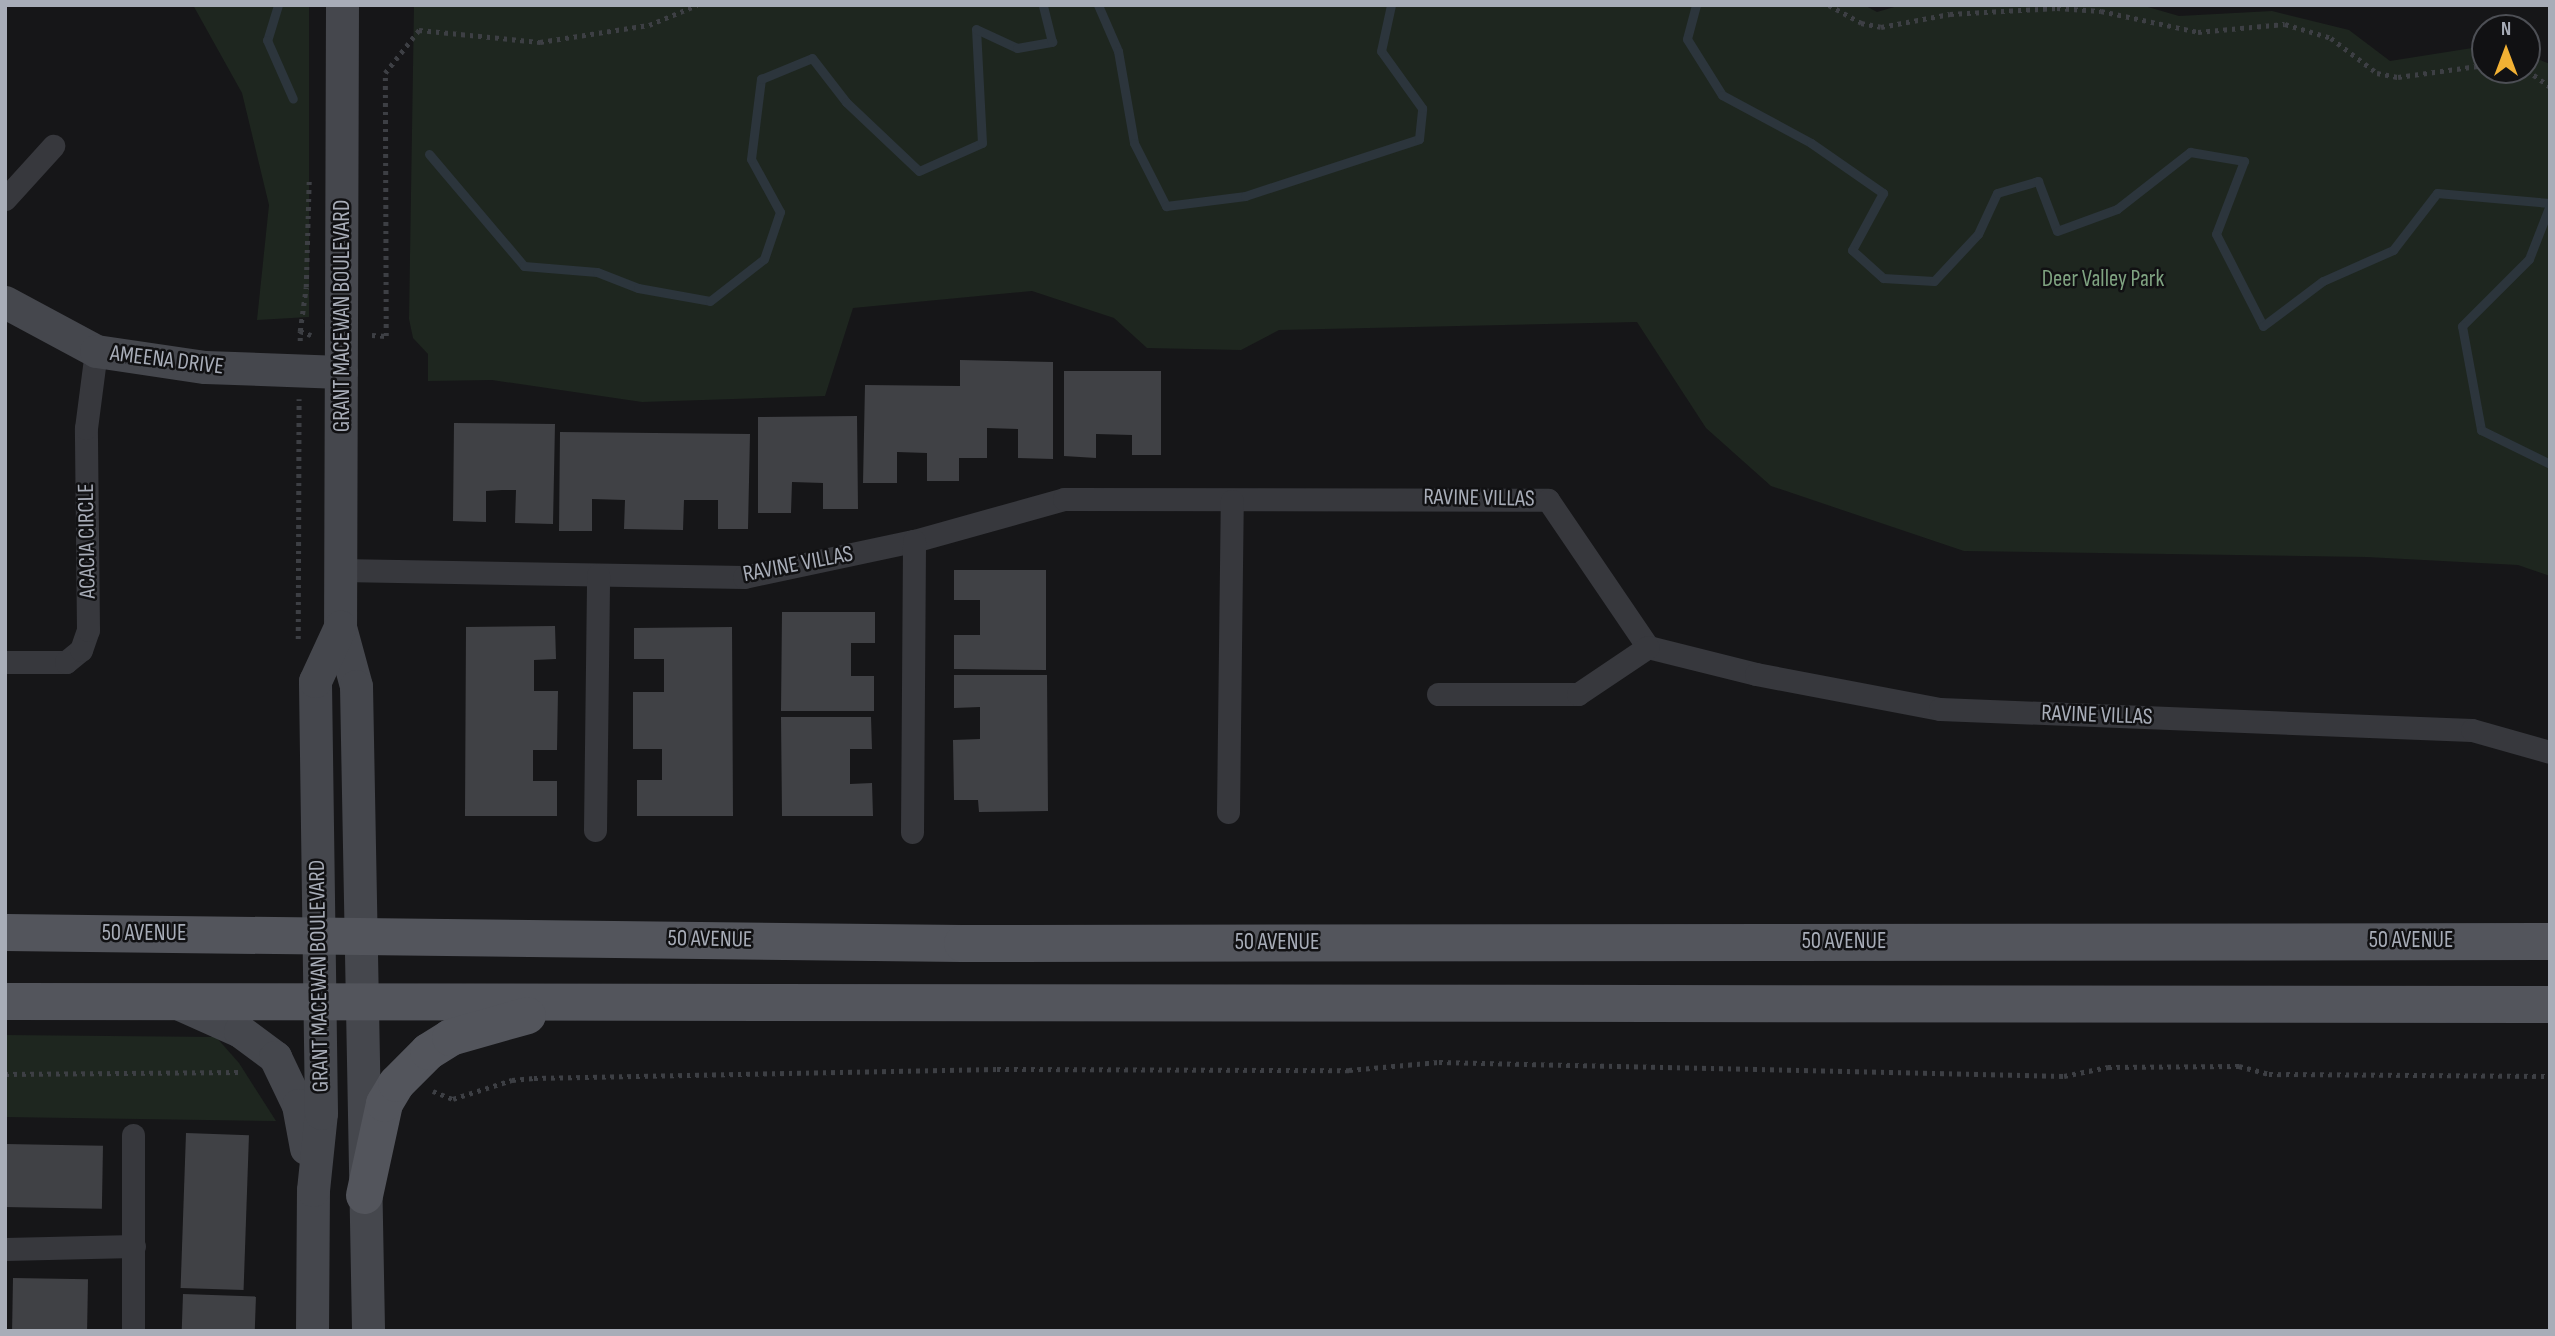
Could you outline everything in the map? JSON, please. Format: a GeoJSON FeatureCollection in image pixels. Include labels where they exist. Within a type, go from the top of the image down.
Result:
{"type":"FeatureCollection","features":[{"type":"Feature","properties":{"kind":"main road","name":"GRANT MACEWAN BOULEVARD"},"geometry":{"type":"LineString","coordinates":[[342,5],[340,627],[356,686],[363,934],[364,1195],[368,1331]]}},
{"type":"Feature","properties":{"kind":"main road","name":"AMEENA DRIVE"},"geometry":{"type":"LineString","coordinates":[[5,302],[96,351],[205,368],[341,372]]}},
{"type":"Feature","properties":{"kind":"main road","name":"GRANT MACEWAN BOULEVARD"},"geometry":{"type":"LineString","coordinates":[[312,1331],[313,1190],[321,1113],[315,681],[340,627]]}},
{"type":"Feature","properties":{"kind":"main road","name":"50 AVENUE"},"geometry":{"type":"LineString","coordinates":[[5,932],[363,934],[962,943],[2550,941]]}},
{"type":"Feature","properties":{"kind":"main road"},"geometry":{"type":"LineString","coordinates":[[5,1001],[2550,1004]]}},
{"type":"Feature","properties":{"kind":"main road"},"geometry":{"type":"LineString","coordinates":[[173,1001],[240,1031],[275,1057],[298,1105],[313,1190]]}},
{"type":"Feature","properties":{"kind":"main road"},"geometry":{"type":"LineString","coordinates":[[364,1195],[384,1103],[408,1070],[450,1037],[582,1002]]}},
{"type":"Feature","properties":{"kind":"street"},"geometry":{"type":"LineString","coordinates":[[5,199],[53,146]]}},
{"type":"Feature","properties":{"kind":"street","name":"ACACIA CIRCLE"},"geometry":{"type":"LineString","coordinates":[[5,662],[66,662],[81,650],[88,631],[86,428],[96,351]]}},
{"type":"Feature","properties":{"kind":"street","name":"RAVINE VILLAS"},"geometry":{"type":"LineString","coordinates":[[341,570],[744,577],[914,541],[1064,499],[1232,501],[1393,496],[1548,500],[1648,647],[1756,674],[1940,709],[2472,730],[2550,752]]}},
{"type":"Feature","properties":{"kind":"street"},"geometry":{"type":"LineString","coordinates":[[1228,812],[1232,501]]}},
{"type":"Feature","properties":{"kind":"street"},"geometry":{"type":"LineString","coordinates":[[912,832],[914,541]]}},
{"type":"Feature","properties":{"kind":"street"},"geometry":{"type":"LineString","coordinates":[[595,830],[598,575]]}},
{"type":"Feature","properties":{"kind":"street"},"geometry":{"type":"LineString","coordinates":[[1438,694],[1578,694],[1648,647]]}},
{"type":"Feature","properties":{"kind":"street"},"geometry":{"type":"LineString","coordinates":[[133,1135],[133,1331]]}},
{"type":"Feature","properties":{"kind":"street"},"geometry":{"type":"LineString","coordinates":[[5,1249],[134,1246]]}},
{"type":"Feature","properties":{"kind":"path"},"geometry":{"type":"LineString","coordinates":[[298,644],[300,331],[311,335],[342,333],[386,336],[385,72],[419,30],[540,41],[649,25],[696,5]]}},
{"type":"Feature","properties":{"kind":"path"},"geometry":{"type":"LineString","coordinates":[[1829,5],[1861,23],[1881,27],[1950,14],[2057,8],[2101,11],[2198,32],[2286,24],[2331,38],[2376,72],[2398,77],[2471,67]]}},
{"type":"Feature","properties":{"kind":"path"},"geometry":{"type":"LineString","coordinates":[[408,1070],[419,1083],[453,1099],[512,1080],[534,1078],[997,1069],[1349,1070],[1439,1062],[2064,1076],[2108,1068],[2239,1066],[2269,1074],[2550,1076]]}},
{"type":"Feature","properties":{"kind":"path"},"geometry":{"type":"LineString","coordinates":[[5,1074],[245,1072]]}},
{"type":"Feature","properties":{"kind":"green space"},"geometry":{"type":"Polygon","coordinates":[[[193,5],[309,5],[309,317],[257,320],[269,205],[242,93],[193,5]]]}},
{"type":"Feature","properties":{"kind":"green space","name":"Deer Valley Park"},"geometry":{"type":"Polygon","coordinates":[[[414,5],[1864,5],[1877,12],[1901,5],[2141,5],[2179,16],[2272,11],[2349,30],[2390,61],[2471,48],[2471,84],[2541,84],[2541,60],[2550,64],[2550,576],[2518,565],[2367,557],[1964,551],[1771,486],[1706,428],[1637,322],[1279,330],[1241,350],[1147,348],[1114,318],[1032,291],[853,308],[825,396],[642,402],[492,380],[428,381],[428,354],[413,338],[409,319],[414,5]]]}},
{"type":"Feature","properties":{"kind":"green space"},"geometry":{"type":"Polygon","coordinates":[[[5,1035],[216,1037],[239,1063],[276,1121],[5,1117],[5,1035]]]}},
{"type":"Feature","properties":{"kind":"building"},"geometry":{"type":"Polygon","coordinates":[[[960,360],[1053,362],[1053,459],[1018,458],[1018,429],[987,428],[987,458],[959,458],[959,481],[927,481],[927,453],[897,452],[897,483],[863,483],[865,385],[960,386],[960,360]]]}},
{"type":"Feature","properties":{"kind":"building"},"geometry":{"type":"Polygon","coordinates":[[[1064,371],[1161,371],[1161,455],[1132,455],[1132,435],[1096,434],[1096,458],[1064,456],[1064,371]]]}},
{"type":"Feature","properties":{"kind":"building"},"geometry":{"type":"Polygon","coordinates":[[[857,416],[858,509],[823,509],[823,483],[792,482],[791,513],[758,513],[758,417],[857,416]]]}},
{"type":"Feature","properties":{"kind":"building"},"geometry":{"type":"Polygon","coordinates":[[[454,423],[555,424],[553,524],[515,523],[516,490],[486,491],[486,522],[453,521],[454,423]]]}},
{"type":"Feature","properties":{"kind":"building"},"geometry":{"type":"Polygon","coordinates":[[[560,432],[750,434],[748,529],[718,529],[718,500],[684,500],[683,530],[624,529],[625,500],[592,499],[592,531],[559,531],[560,432]]]}},
{"type":"Feature","properties":{"kind":"building"},"geometry":{"type":"Polygon","coordinates":[[[954,570],[1046,570],[1046,670],[954,669],[954,635],[980,635],[980,600],[954,600],[954,570]]]}},
{"type":"Feature","properties":{"kind":"building"},"geometry":{"type":"Polygon","coordinates":[[[782,612],[875,612],[875,643],[851,643],[851,676],[874,676],[874,711],[781,711],[782,612]]]}},
{"type":"Feature","properties":{"kind":"building"},"geometry":{"type":"Polygon","coordinates":[[[555,626],[556,659],[534,660],[534,691],[558,691],[557,750],[533,750],[533,781],[557,781],[557,816],[465,816],[466,627],[555,626]]]}},
{"type":"Feature","properties":{"kind":"building"},"geometry":{"type":"Polygon","coordinates":[[[732,627],[733,816],[637,816],[637,780],[662,780],[662,749],[633,749],[633,692],[664,692],[664,659],[634,659],[634,628],[732,627]]]}},
{"type":"Feature","properties":{"kind":"building"},"geometry":{"type":"Polygon","coordinates":[[[954,675],[1047,675],[1048,811],[979,812],[978,800],[954,800],[953,740],[980,739],[980,707],[954,708],[954,675]]]}},
{"type":"Feature","properties":{"kind":"building"},"geometry":{"type":"Polygon","coordinates":[[[781,717],[871,717],[872,749],[850,749],[850,784],[872,783],[873,816],[782,816],[781,717]]]}},
{"type":"Feature","properties":{"kind":"building"},"geometry":{"type":"Polygon","coordinates":[[[186,1133],[249,1135],[244,1290],[181,1288],[186,1133]]]}},
{"type":"Feature","properties":{"kind":"building"},"geometry":{"type":"Polygon","coordinates":[[[5,1144],[103,1146],[102,1209],[5,1207],[5,1144]]]}},
{"type":"Feature","properties":{"kind":"building"},"geometry":{"type":"Polygon","coordinates":[[[13,1278],[88,1279],[87,1331],[12,1331],[13,1278]]]}},
{"type":"Feature","properties":{"kind":"building"},"geometry":{"type":"Polygon","coordinates":[[[183,1294],[256,1297],[255,1331],[182,1331],[183,1294]]]}},
{"type":"Feature","properties":{"kind":"waterway"},"geometry":{"type":"LineString","coordinates":[[278,5],[267,40],[293,99]]}},
{"type":"Feature","properties":{"kind":"waterway"},"geometry":{"type":"LineString","coordinates":[[429,154],[524,266],[597,272],[638,288],[710,301],[764,259],[780,212],[751,159],[761,79],[812,58],[846,102],[919,171],[982,143],[976,29],[1017,48],[1052,42],[1043,5]]}},
{"type":"Feature","properties":{"kind":"waterway"},"geometry":{"type":"LineString","coordinates":[[1098,5],[1118,51],[1134,143],[1166,206],[1245,196],[1419,139],[1422,108],[1381,51],[1391,5]]}},
{"type":"Feature","properties":{"kind":"waterway"},"geometry":{"type":"LineString","coordinates":[[1696,5],[1687,39],[1722,95],[1811,143],[1883,193],[1852,250],[1883,278],[1934,281],[1978,234],[1997,193],[2038,181],[2057,231],[2117,209],[2190,152],[2244,161],[2216,234],[2263,326],[2323,281],[2393,250],[2437,193],[2550,203]]}},
{"type":"Feature","properties":{"kind":"waterway"},"geometry":{"type":"LineString","coordinates":[[2550,205],[2529,259],[2462,326],[2481,430],[2550,464]]}}]}
